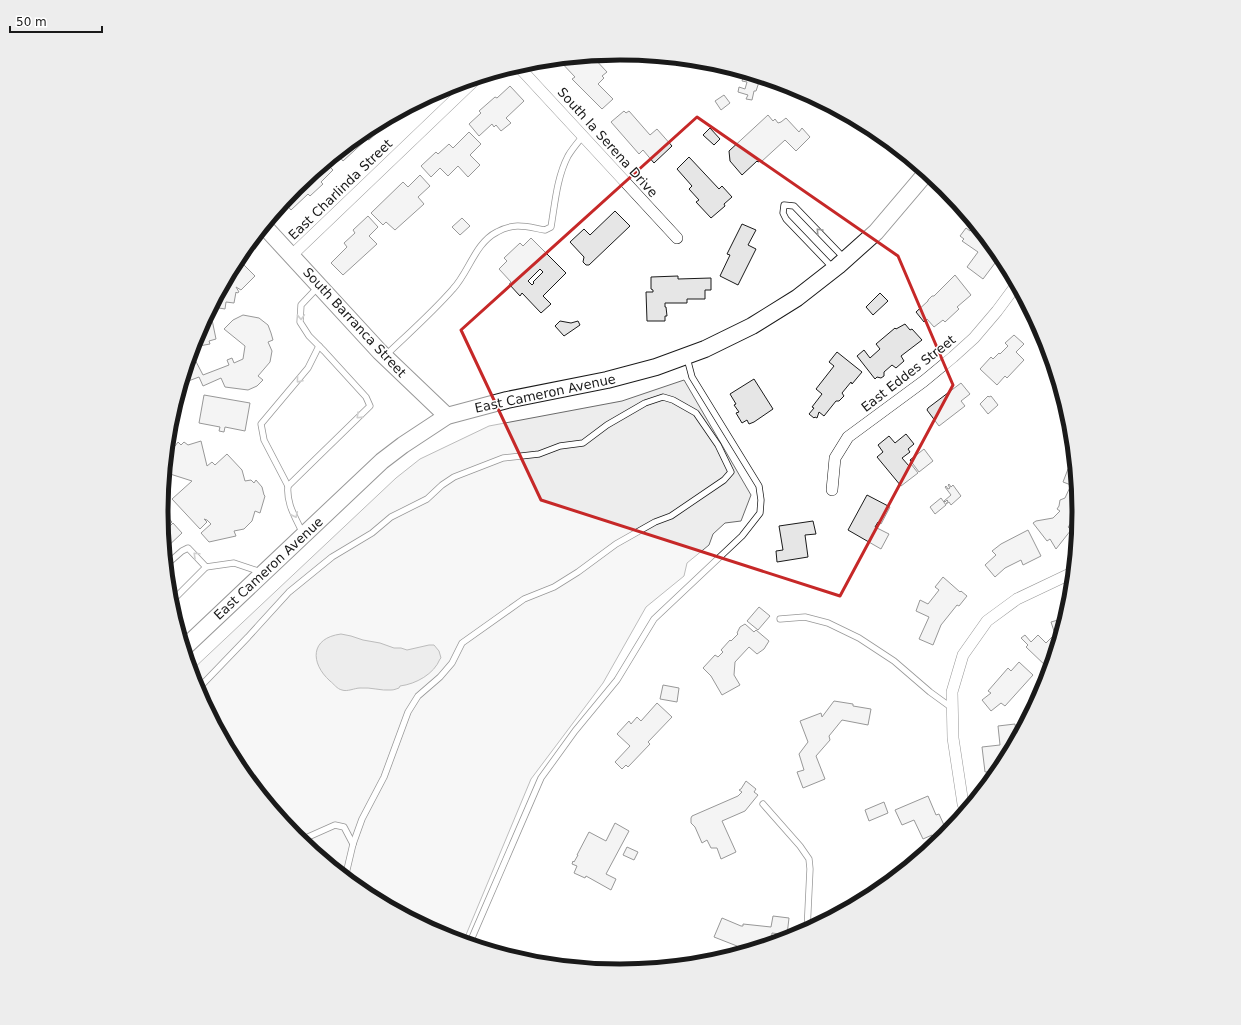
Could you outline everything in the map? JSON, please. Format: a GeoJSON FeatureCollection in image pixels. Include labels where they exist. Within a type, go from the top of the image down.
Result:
{"type":"FeatureCollection","features":[{"type":"Feature","properties":{"kind":"main road","name":"East Cameron Avenue"},"geometry":{"type":"LineString","coordinates":[[188,645],[382,461],[408,441],[447,416],[507,400],[607,380],[656,367],[705,349],[752,326],[797,298],[840,264],[876,232],[923,176]]}},
{"type":"Feature","properties":{"kind":"main road","name":"South Barranca Street"},"geometry":{"type":"LineString","coordinates":[[268,230],[385,356],[447,416]]}},
{"type":"Feature","properties":{"kind":"street","name":"South la Serena Drive"},"geometry":{"type":"LineString","coordinates":[[523,71],[677,238]]}},
{"type":"Feature","properties":{"kind":"street","name":"East Charlinda Street"},"geometry":{"type":"LineString","coordinates":[[292,255],[468,86]]}},
{"type":"Feature","properties":{"kind":"street","name":"East Eddes Street"},"geometry":{"type":"LineString","coordinates":[[832,490],[835,458],[848,437],[924,381],[964,348],[997,311],[1013,289]]}},
{"type":"Feature","properties":{"kind":"street"},"geometry":{"type":"LineString","coordinates":[[964,807],[953,738],[952,708],[952,692],[963,654],[987,621],[1017,599],[1069,575]]}},
{"type":"Feature","properties":{"kind":"lane"},"geometry":{"type":"LineString","coordinates":[[385,356],[454,288],[485,241],[496,232],[509,226],[521,225],[545,230],[551,227],[561,175],[568,156],[583,136]]}},
{"type":"Feature","properties":{"kind":"lane"},"geometry":{"type":"LineString","coordinates":[[784,206],[794,206],[840,264],[786,219],[783,214],[784,206]]}},
{"type":"Feature","properties":{"kind":"lane"},"geometry":{"type":"LineString","coordinates":[[288,486],[370,406],[366,397],[320,346],[309,336],[300,322],[302,304],[320,285]]}},
{"type":"Feature","properties":{"kind":"lane"},"geometry":{"type":"LineString","coordinates":[[304,534],[290,505],[287,494],[288,486],[264,440],[261,424],[308,368],[320,346]]}},
{"type":"Feature","properties":{"kind":"lane"},"geometry":{"type":"LineString","coordinates":[[471,940],[541,778],[575,731],[617,680],[654,619],[742,536],[760,513],[761,500],[759,486],[692,377],[686,356]]}},
{"type":"Feature","properties":{"kind":"lane"},"geometry":{"type":"LineString","coordinates":[[202,685],[248,637],[288,592],[332,557],[372,533],[391,517],[427,499],[442,485],[454,477],[504,458],[539,454],[560,446],[583,443],[607,424],[645,403],[663,397],[673,400],[696,413],[714,439],[731,472],[724,480],[671,516],[655,522],[616,544],[578,572],[554,587],[524,599],[462,643],[452,663],[440,677],[418,696],[408,712],[384,777],[362,819],[353,844],[346,872]]}},
{"type":"Feature","properties":{"kind":"lane"},"geometry":{"type":"LineString","coordinates":[[171,561],[188,548],[206,567]]}},
{"type":"Feature","properties":{"kind":"lane"},"geometry":{"type":"LineString","coordinates":[[176,596],[206,567],[234,563],[263,573]]}},
{"type":"Feature","properties":{"kind":"lane"},"geometry":{"type":"LineString","coordinates":[[780,619],[805,617],[828,623],[859,638],[894,661],[930,692],[952,708]]}},
{"type":"Feature","properties":{"kind":"lane"},"geometry":{"type":"LineString","coordinates":[[763,804],[800,846],[809,860],[810,869],[807,925]]}},
{"type":"Feature","properties":{"kind":"lane"},"geometry":{"type":"LineString","coordinates":[[306,837],[335,825],[344,827],[353,844]]}},
{"type":"Feature","properties":{"kind":"highlighted area"},"geometry":{"type":"Polygon","coordinates":[[[697,117],[898,256],[953,385],[840,596],[541,500],[461,330],[697,117]]]}},
{"type":"Feature","properties":{"kind":"shaded area"},"geometry":{"type":"Polygon","coordinates":[[[684,380],[751,495],[741,521],[725,523],[713,534],[709,545],[687,563],[684,576],[646,607],[603,683],[531,779],[465,937],[447,931],[420,918],[369,889],[322,853],[280,811],[244,764],[229,739],[202,686],[195,667],[396,478],[420,459],[489,426],[622,401],[684,380]]]}},
{"type":"Feature","properties":{"kind":"shaded area"},"geometry":{"type":"Polygon","coordinates":[[[341,634],[407,650],[434,645],[439,651],[441,658],[429,674],[418,681],[400,686],[396,689],[387,690],[358,688],[344,690],[337,688],[323,674],[319,667],[316,652],[323,640],[331,636],[341,634]]]}},
{"type":"Feature","properties":{"kind":"building"},"geometry":{"type":"Polygon","coordinates":[[[597,61],[607,72],[602,76],[604,78],[598,84],[613,99],[602,109],[572,79],[575,77],[563,64],[597,61]]]}},
{"type":"Feature","properties":{"kind":"building"},"geometry":{"type":"Polygon","coordinates":[[[743,77],[759,82],[752,100],[746,99],[748,95],[738,92],[739,87],[745,89],[747,82],[742,81],[743,77]]]}},
{"type":"Feature","properties":{"kind":"building"},"geometry":{"type":"Polygon","coordinates":[[[510,86],[524,101],[506,118],[511,123],[501,131],[496,125],[494,127],[492,124],[479,136],[469,124],[481,113],[479,111],[510,86]]]}},
{"type":"Feature","properties":{"kind":"building"},"geometry":{"type":"Polygon","coordinates":[[[724,95],[730,103],[721,110],[715,101],[724,95]]]}},
{"type":"Feature","properties":{"kind":"building"},"geometry":{"type":"Polygon","coordinates":[[[624,111],[626,113],[629,111],[650,135],[657,129],[672,146],[654,163],[643,150],[639,154],[611,122],[624,111]]]}},
{"type":"Feature","properties":{"kind":"building"},"geometry":{"type":"Polygon","coordinates":[[[768,115],[773,121],[775,119],[778,123],[786,118],[799,132],[802,128],[810,137],[796,151],[785,140],[761,162],[757,161],[742,175],[730,161],[729,151],[768,115]]]}},
{"type":"Feature","properties":{"kind":"building"},"geometry":{"type":"Polygon","coordinates":[[[382,128],[369,140],[367,139],[343,161],[340,158],[382,128]]]}},
{"type":"Feature","properties":{"kind":"building"},"geometry":{"type":"Polygon","coordinates":[[[710,128],[720,139],[714,145],[703,135],[710,128]]]}},
{"type":"Feature","properties":{"kind":"building"},"geometry":{"type":"Polygon","coordinates":[[[469,132],[481,144],[470,155],[480,165],[468,177],[458,166],[448,176],[440,168],[431,177],[421,166],[436,152],[438,154],[449,144],[453,148],[469,132]]]}},
{"type":"Feature","properties":{"kind":"building"},"geometry":{"type":"Polygon","coordinates":[[[689,157],[719,189],[722,186],[732,197],[724,204],[725,206],[711,218],[696,202],[699,200],[689,189],[692,186],[677,169],[689,157]]]}},
{"type":"Feature","properties":{"kind":"building"},"geometry":{"type":"Polygon","coordinates":[[[329,166],[333,170],[321,182],[323,184],[310,196],[308,194],[291,210],[288,206],[329,166]]]}},
{"type":"Feature","properties":{"kind":"building"},"geometry":{"type":"Polygon","coordinates":[[[420,175],[430,186],[418,197],[424,204],[395,230],[386,222],[383,225],[371,213],[403,182],[408,187],[420,175]]]}},
{"type":"Feature","properties":{"kind":"building"},"geometry":{"type":"Polygon","coordinates":[[[615,211],[630,226],[589,265],[586,265],[583,262],[584,257],[570,242],[584,229],[590,235],[615,211]]]}},
{"type":"Feature","properties":{"kind":"building"},"geometry":{"type":"Polygon","coordinates":[[[368,216],[378,227],[369,236],[377,244],[343,275],[331,263],[347,247],[344,243],[355,233],[353,230],[368,216]]]}},
{"type":"Feature","properties":{"kind":"building"},"geometry":{"type":"Polygon","coordinates":[[[462,218],[470,226],[460,235],[452,227],[462,218]]]}},
{"type":"Feature","properties":{"kind":"building"},"geometry":{"type":"Polygon","coordinates":[[[742,224],[756,230],[748,245],[756,249],[738,285],[720,276],[730,255],[727,254],[742,224]]]}},
{"type":"Feature","properties":{"kind":"building"},"geometry":{"type":"Polygon","coordinates":[[[966,228],[970,231],[972,228],[997,261],[983,279],[967,267],[978,252],[962,241],[964,239],[960,236],[966,228]]]}},
{"type":"Feature","properties":{"kind":"building"},"geometry":{"type":"Polygon","coordinates":[[[531,238],[566,273],[543,296],[551,304],[541,313],[522,293],[520,296],[509,284],[511,282],[499,269],[507,261],[504,258],[520,243],[523,246],[531,238]],[[540,269],[528,281],[532,285],[543,272],[540,269]]]}},
{"type":"Feature","properties":{"kind":"building"},"geometry":{"type":"Polygon","coordinates":[[[242,264],[255,276],[241,290],[236,287],[239,292],[236,292],[234,303],[226,302],[225,309],[217,308],[242,264]]]}},
{"type":"Feature","properties":{"kind":"building"},"geometry":{"type":"Polygon","coordinates":[[[955,275],[971,295],[957,307],[959,309],[945,322],[943,320],[934,327],[927,319],[924,322],[916,312],[955,275]]]}},
{"type":"Feature","properties":{"kind":"building"},"geometry":{"type":"Polygon","coordinates":[[[678,276],[678,279],[711,278],[711,290],[705,290],[705,299],[687,299],[687,303],[665,303],[667,316],[665,316],[665,321],[647,321],[646,292],[653,292],[651,289],[651,277],[678,276]]]}},
{"type":"Feature","properties":{"kind":"building"},"geometry":{"type":"Polygon","coordinates":[[[880,293],[888,301],[873,315],[866,307],[880,293]]]}},
{"type":"Feature","properties":{"kind":"building"},"geometry":{"type":"Polygon","coordinates":[[[243,315],[259,318],[268,325],[273,340],[268,342],[272,351],[270,362],[258,376],[263,380],[257,386],[248,390],[225,387],[221,378],[203,386],[199,377],[187,381],[195,359],[203,375],[229,365],[227,360],[232,358],[234,363],[243,359],[245,346],[224,329],[233,320],[243,315]]]}},
{"type":"Feature","properties":{"kind":"building"},"geometry":{"type":"Polygon","coordinates":[[[212,319],[216,339],[209,341],[210,344],[200,346],[212,319]]]}},
{"type":"Feature","properties":{"kind":"building"},"geometry":{"type":"Polygon","coordinates":[[[560,321],[571,323],[578,321],[580,325],[564,336],[555,326],[560,321]]]}},
{"type":"Feature","properties":{"kind":"building"},"geometry":{"type":"Polygon","coordinates":[[[905,324],[922,340],[901,356],[904,361],[896,368],[892,365],[884,372],[884,376],[881,378],[877,377],[875,379],[857,356],[864,350],[870,358],[880,349],[876,344],[895,328],[896,329],[905,324]]]}},
{"type":"Feature","properties":{"kind":"building"},"geometry":{"type":"Polygon","coordinates":[[[1014,335],[1024,344],[1016,352],[1024,360],[1007,378],[1005,376],[997,385],[980,369],[991,357],[993,359],[1008,346],[1005,343],[1014,335]]]}},
{"type":"Feature","properties":{"kind":"building"},"geometry":{"type":"Polygon","coordinates":[[[837,352],[862,372],[842,393],[844,396],[839,401],[836,401],[824,416],[819,412],[817,418],[814,418],[809,414],[814,408],[812,407],[822,394],[816,389],[834,366],[829,362],[837,352]]]}},
{"type":"Feature","properties":{"kind":"building"},"geometry":{"type":"Polygon","coordinates":[[[754,379],[773,409],[754,422],[749,424],[747,420],[742,423],[736,413],[739,412],[734,405],[736,404],[730,394],[754,379]]]}},
{"type":"Feature","properties":{"kind":"building"},"geometry":{"type":"Polygon","coordinates":[[[961,383],[970,394],[961,401],[965,406],[939,426],[927,410],[928,408],[961,383]]]}},
{"type":"Feature","properties":{"kind":"building"},"geometry":{"type":"Polygon","coordinates":[[[204,395],[250,403],[245,431],[225,427],[224,432],[219,431],[220,427],[199,423],[204,395]]]}},
{"type":"Feature","properties":{"kind":"building"},"geometry":{"type":"Polygon","coordinates":[[[988,396],[991,396],[998,405],[988,414],[980,404],[988,396]]]}},
{"type":"Feature","properties":{"kind":"building"},"geometry":{"type":"Polygon","coordinates":[[[906,434],[914,444],[908,449],[910,452],[902,458],[909,466],[911,464],[918,473],[901,486],[877,457],[883,452],[878,445],[889,436],[895,443],[906,434]]]}},
{"type":"Feature","properties":{"kind":"building"},"geometry":{"type":"Polygon","coordinates":[[[201,441],[207,466],[212,462],[215,465],[227,454],[242,470],[245,481],[251,480],[254,483],[256,480],[262,487],[265,496],[260,513],[255,511],[252,521],[244,529],[234,531],[236,536],[209,542],[201,533],[211,524],[204,519],[207,522],[200,529],[172,499],[192,481],[170,474],[173,448],[178,442],[181,445],[184,442],[188,445],[201,441]]]}},
{"type":"Feature","properties":{"kind":"building"},"geometry":{"type":"Polygon","coordinates":[[[924,449],[933,461],[919,472],[910,460],[924,449]]]}},
{"type":"Feature","properties":{"kind":"building"},"geometry":{"type":"Polygon","coordinates":[[[1068,469],[1071,470],[1073,521],[1068,527],[1071,530],[1056,549],[1050,539],[1047,541],[1033,523],[1036,521],[1053,518],[1060,511],[1057,509],[1060,500],[1065,498],[1071,485],[1063,482],[1068,469]]]}},
{"type":"Feature","properties":{"kind":"building"},"geometry":{"type":"Polygon","coordinates":[[[949,484],[951,487],[953,485],[961,496],[951,505],[949,502],[946,504],[948,501],[947,500],[945,502],[944,501],[951,495],[945,487],[946,486],[948,489],[950,488],[948,485],[949,484]]]}},
{"type":"Feature","properties":{"kind":"building"},"geometry":{"type":"Polygon","coordinates":[[[867,495],[890,507],[881,524],[878,522],[875,527],[889,534],[881,549],[848,530],[867,495]]]}},
{"type":"Feature","properties":{"kind":"building"},"geometry":{"type":"Polygon","coordinates":[[[941,498],[946,505],[935,514],[930,507],[941,498]]]}},
{"type":"Feature","properties":{"kind":"building"},"geometry":{"type":"Polygon","coordinates":[[[168,518],[172,522],[168,526],[168,518]]]}},
{"type":"Feature","properties":{"kind":"building"},"geometry":{"type":"Polygon","coordinates":[[[813,521],[816,534],[805,535],[808,557],[777,562],[776,551],[783,550],[779,526],[813,521]]]}},
{"type":"Feature","properties":{"kind":"building"},"geometry":{"type":"Polygon","coordinates":[[[173,523],[182,533],[169,545],[169,542],[169,527],[173,523]]]}},
{"type":"Feature","properties":{"kind":"building"},"geometry":{"type":"Polygon","coordinates":[[[1028,530],[1041,556],[1023,565],[1021,560],[1005,568],[995,577],[985,565],[996,555],[992,551],[1001,544],[1028,530]]]}},
{"type":"Feature","properties":{"kind":"building"},"geometry":{"type":"Polygon","coordinates":[[[943,577],[960,592],[961,591],[967,596],[959,606],[957,605],[941,625],[933,645],[919,639],[929,617],[916,611],[920,600],[928,604],[939,590],[935,587],[943,577]]]}},
{"type":"Feature","properties":{"kind":"building"},"geometry":{"type":"Polygon","coordinates":[[[759,607],[770,616],[758,630],[747,621],[759,607]]]}},
{"type":"Feature","properties":{"kind":"building"},"geometry":{"type":"Polygon","coordinates":[[[1060,619],[1046,666],[1026,647],[1028,645],[1021,638],[1025,635],[1031,642],[1038,635],[1046,643],[1055,634],[1051,622],[1060,619]]]}},
{"type":"Feature","properties":{"kind":"building"},"geometry":{"type":"Polygon","coordinates":[[[745,624],[754,632],[756,630],[769,641],[764,649],[757,654],[749,647],[735,662],[734,675],[740,685],[722,695],[711,676],[703,668],[715,655],[718,657],[723,652],[721,650],[738,634],[737,633],[740,627],[745,624]]]}},
{"type":"Feature","properties":{"kind":"building"},"geometry":{"type":"Polygon","coordinates":[[[1019,662],[1033,675],[1005,706],[1001,703],[991,711],[982,700],[991,693],[988,691],[1008,668],[1011,671],[1019,662]]]}},
{"type":"Feature","properties":{"kind":"building"},"geometry":{"type":"Polygon","coordinates":[[[663,685],[679,688],[677,702],[660,699],[663,685]]]}},
{"type":"Feature","properties":{"kind":"building"},"geometry":{"type":"Polygon","coordinates":[[[834,701],[871,709],[868,725],[842,720],[829,736],[830,740],[816,756],[825,779],[803,788],[797,772],[804,770],[799,754],[808,742],[800,721],[821,713],[822,717],[834,701]]]}},
{"type":"Feature","properties":{"kind":"building"},"geometry":{"type":"Polygon","coordinates":[[[657,703],[672,717],[648,742],[650,744],[628,767],[626,765],[622,769],[615,762],[630,746],[617,734],[629,721],[631,724],[637,717],[641,721],[657,703]]]}},
{"type":"Feature","properties":{"kind":"building"},"geometry":{"type":"Polygon","coordinates":[[[1015,724],[1016,732],[992,771],[985,772],[982,747],[1000,745],[998,726],[1015,724]]]}},
{"type":"Feature","properties":{"kind":"building"},"geometry":{"type":"Polygon","coordinates":[[[746,781],[756,789],[754,792],[758,795],[745,811],[722,821],[736,852],[721,859],[717,848],[711,848],[707,840],[702,843],[695,827],[691,823],[691,818],[692,816],[738,796],[742,792],[739,790],[746,781]]]}},
{"type":"Feature","properties":{"kind":"building"},"geometry":{"type":"Polygon","coordinates":[[[928,796],[936,815],[939,814],[945,827],[934,838],[932,835],[923,839],[914,820],[902,825],[895,810],[928,796]]]}},
{"type":"Feature","properties":{"kind":"building"},"geometry":{"type":"Polygon","coordinates":[[[884,802],[888,813],[869,821],[865,810],[884,802]]]}},
{"type":"Feature","properties":{"kind":"building"},"geometry":{"type":"Polygon","coordinates":[[[615,823],[629,831],[606,874],[616,879],[611,890],[586,876],[585,878],[574,873],[577,866],[572,864],[589,832],[606,841],[615,823]]]}},
{"type":"Feature","properties":{"kind":"building"},"geometry":{"type":"Polygon","coordinates":[[[627,847],[638,852],[634,860],[623,855],[627,847]]]}},
{"type":"Feature","properties":{"kind":"building"},"geometry":{"type":"Polygon","coordinates":[[[773,916],[789,918],[787,933],[784,935],[772,933],[771,939],[742,949],[737,948],[737,946],[714,937],[722,918],[741,926],[743,926],[743,924],[771,927],[773,916]]]}}]}
